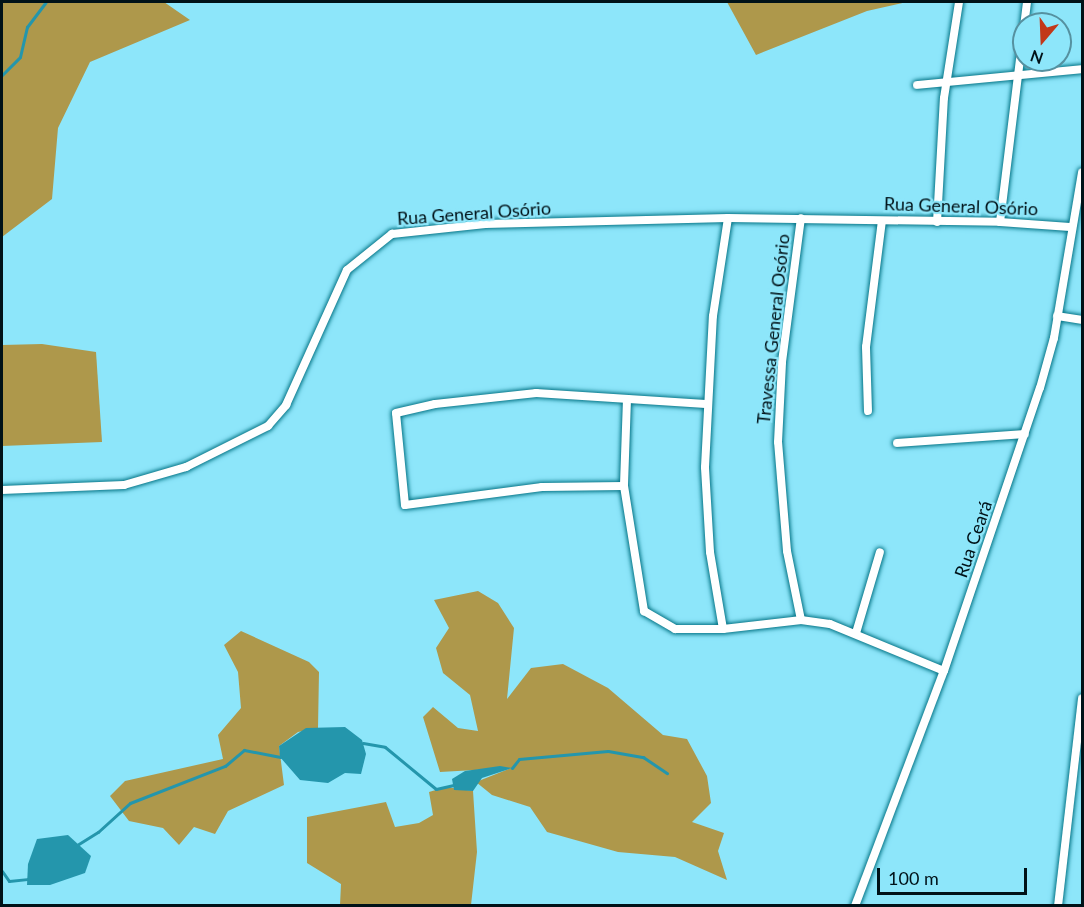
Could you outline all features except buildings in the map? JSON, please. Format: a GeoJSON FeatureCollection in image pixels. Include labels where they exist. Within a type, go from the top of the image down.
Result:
{"type":"FeatureCollection","features":[{"type":"Feature","properties":{"kind":"street"},"geometry":{"type":"LineString","coordinates":[[937,222],[946,82],[959,2]]}},
{"type":"Feature","properties":{"kind":"street"},"geometry":{"type":"LineString","coordinates":[[1000,222],[1026,2]]}},
{"type":"Feature","properties":{"kind":"street"},"geometry":{"type":"LineString","coordinates":[[917,85],[1083,69]]}},
{"type":"Feature","properties":{"kind":"street","name":"Rua Ceará"},"geometry":{"type":"LineString","coordinates":[[855,906],[944,671],[1025,434],[1057,316],[1070,227],[1083,172]]}},
{"type":"Feature","properties":{"kind":"street"},"geometry":{"type":"LineString","coordinates":[[723,629],[710,552],[706,404],[713,316],[728,218]]}},
{"type":"Feature","properties":{"kind":"street","name":"Rua General Osório"},"geometry":{"type":"LineString","coordinates":[[2,490],[124,485],[186,467],[268,426],[286,405],[347,270],[392,234],[485,225],[728,218],[1000,222],[1070,227]]}},
{"type":"Feature","properties":{"kind":"street","name":"Travessa General Osório"},"geometry":{"type":"LineString","coordinates":[[801,218],[783,362],[778,442],[787,551],[801,620]]}},
{"type":"Feature","properties":{"kind":"street"},"geometry":{"type":"LineString","coordinates":[[868,411],[866,347],[882,220]]}},
{"type":"Feature","properties":{"kind":"street"},"geometry":{"type":"LineString","coordinates":[[1057,316],[1083,320]]}},
{"type":"Feature","properties":{"kind":"street"},"geometry":{"type":"LineString","coordinates":[[624,486],[542,487],[405,505],[396,413],[435,404],[536,393],[706,404]]}},
{"type":"Feature","properties":{"kind":"street"},"geometry":{"type":"LineString","coordinates":[[627,399],[624,486],[644,611],[675,629],[723,629],[801,620],[856,633],[944,671]]}},
{"type":"Feature","properties":{"kind":"street"},"geometry":{"type":"LineString","coordinates":[[897,443],[1025,434]]}},
{"type":"Feature","properties":{"kind":"street"},"geometry":{"type":"LineString","coordinates":[[856,633],[880,552]]}},
{"type":"Feature","properties":{"kind":"street"},"geometry":{"type":"LineString","coordinates":[[1058,906],[1083,698]]}},
{"type":"Feature","properties":{"kind":"shaded area"},"geometry":{"type":"Polygon","coordinates":[[[2,2],[164,2],[190,20],[90,62],[58,128],[52,199],[2,237],[2,2]]]}},
{"type":"Feature","properties":{"kind":"shaded area"},"geometry":{"type":"Polygon","coordinates":[[[727,2],[907,2],[867,11],[756,55],[727,2]]]}},
{"type":"Feature","properties":{"kind":"shaded area"},"geometry":{"type":"Polygon","coordinates":[[[42,344],[96,352],[102,442],[2,446],[2,345],[42,344]]]}},
{"type":"Feature","properties":{"kind":"shaded area"},"geometry":{"type":"Polygon","coordinates":[[[478,591],[498,603],[514,628],[507,699],[531,668],[563,664],[608,688],[663,735],[687,739],[707,776],[711,803],[692,822],[724,833],[718,851],[727,880],[675,857],[618,852],[547,832],[530,807],[492,795],[476,782],[511,768],[440,772],[423,717],[433,707],[458,728],[478,731],[470,695],[443,673],[436,648],[449,628],[434,600],[478,591]]]}},
{"type":"Feature","properties":{"kind":"shaded area"},"geometry":{"type":"Polygon","coordinates":[[[241,631],[309,662],[319,672],[318,728],[298,732],[279,746],[284,785],[228,811],[215,834],[194,827],[179,845],[163,828],[129,821],[110,796],[125,781],[223,759],[218,735],[241,708],[238,672],[224,645],[241,631]]]}},
{"type":"Feature","properties":{"kind":"shaded area"},"geometry":{"type":"Polygon","coordinates":[[[446,787],[473,791],[477,852],[471,905],[340,905],[341,884],[307,863],[307,817],[386,802],[395,827],[419,823],[433,815],[429,792],[446,787]]]}},
{"type":"Feature","properties":{"kind":"water"},"geometry":{"type":"Polygon","coordinates":[[[345,727],[362,740],[366,754],[361,774],[345,773],[328,783],[300,780],[280,757],[279,746],[306,728],[345,727]]]}},
{"type":"Feature","properties":{"kind":"water"},"geometry":{"type":"Polygon","coordinates":[[[500,766],[512,768],[482,778],[473,791],[454,790],[452,779],[465,771],[500,766]]]}},
{"type":"Feature","properties":{"kind":"water"},"geometry":{"type":"Polygon","coordinates":[[[68,835],[91,856],[85,873],[50,885],[27,885],[28,864],[37,839],[68,835]]]}},
{"type":"Feature","properties":{"kind":"waterway"},"geometry":{"type":"LineString","coordinates":[[2,75],[20,57],[27,27],[46,2]]}},
{"type":"Feature","properties":{"kind":"waterway"},"geometry":{"type":"LineString","coordinates":[[363,743],[385,747],[436,789],[454,785]]}},
{"type":"Feature","properties":{"kind":"waterway"},"geometry":{"type":"LineString","coordinates":[[77,845],[98,832],[130,803],[225,766],[244,750],[280,757]]}},
{"type":"Feature","properties":{"kind":"waterway"},"geometry":{"type":"LineString","coordinates":[[512,768],[519,759],[608,751],[643,757],[667,773]]}},
{"type":"Feature","properties":{"kind":"waterway"},"geometry":{"type":"LineString","coordinates":[[2,871],[9,881],[27,879]]}}]}
